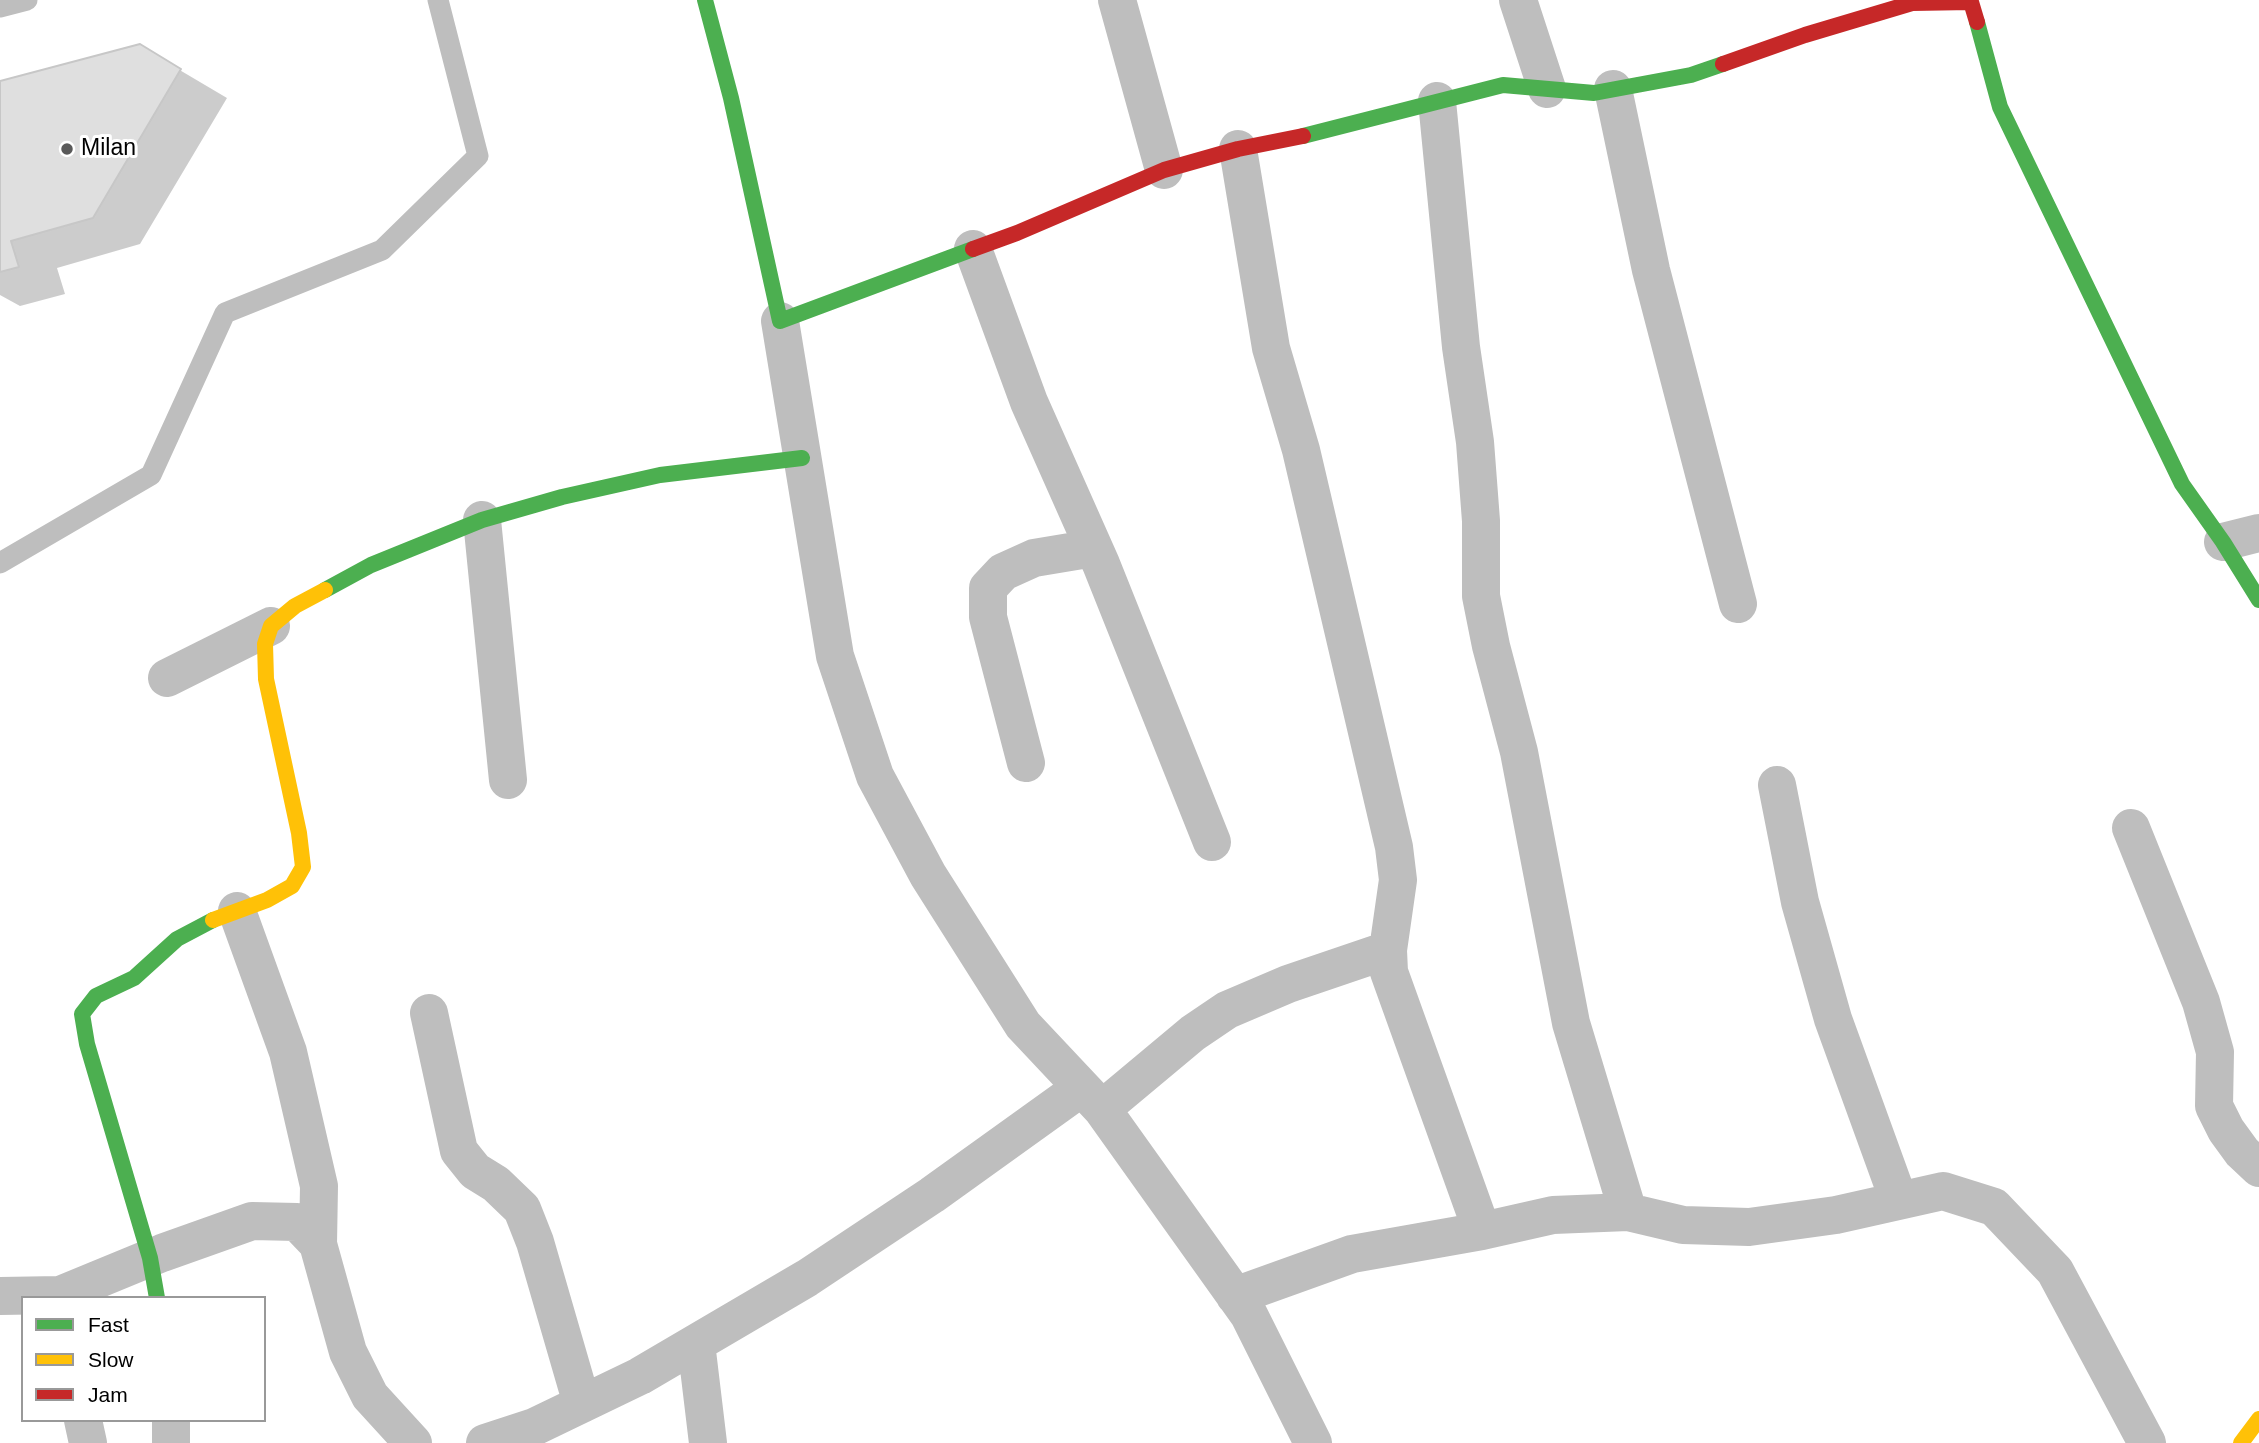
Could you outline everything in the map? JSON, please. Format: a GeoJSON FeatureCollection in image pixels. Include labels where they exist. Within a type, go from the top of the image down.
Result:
{"type":"FeatureCollection","features":[{"type":"Feature","properties":{"kind":"street"},"geometry":{"type":"LineString","coordinates":[[705,0],[731,98],[780,321],[835,656],[875,776],[928,875],[1023,1025],[1092,1099],[1249,1315],[1313,1443]]}},
{"type":"Feature","properties":{"kind":"street"},"geometry":{"type":"LineString","coordinates":[[1117,0],[1164,170]]}},
{"type":"Feature","properties":{"kind":"street"},"geometry":{"type":"LineString","coordinates":[[1518,0],[1546,89]]}},
{"type":"Feature","properties":{"kind":"street"},"geometry":{"type":"LineString","coordinates":[[780,321],[1017,233],[1164,170],[1238,149],[1302,136],[1503,85],[1594,93],[1691,75],[1805,35],[1912,3],[1970,2],[2000,107],[2182,484],[2241,537],[2259,600]]}},
{"type":"Feature","properties":{"kind":"street"},"geometry":{"type":"LineString","coordinates":[[1613,89],[1651,270],[1738,604]]}},
{"type":"Feature","properties":{"kind":"street"},"geometry":{"type":"LineString","coordinates":[[1437,101],[1461,347],[1475,442],[1481,522],[1481,596],[1491,646],[1519,752],[1571,1023],[1628,1212]]}},
{"type":"Feature","properties":{"kind":"street"},"geometry":{"type":"LineString","coordinates":[[1238,149],[1271,348],[1301,450],[1394,847],[1398,880],[1388,950],[1389,972],[1482,1231]]}},
{"type":"Feature","properties":{"kind":"street"},"geometry":{"type":"LineString","coordinates":[[973,249],[1029,402],[1094,548],[1212,842]]}},
{"type":"Feature","properties":{"kind":"street"},"geometry":{"type":"LineString","coordinates":[[167,678],[271,626],[295,606],[371,565],[482,520],[562,497],[660,475],[802,458]]}},
{"type":"Feature","properties":{"kind":"street"},"geometry":{"type":"LineString","coordinates":[[482,520],[508,780]]}},
{"type":"Feature","properties":{"kind":"street"},"geometry":{"type":"LineString","coordinates":[[1026,763],[988,617],[988,589],[1003,572],[1034,558],[1094,548]]}},
{"type":"Feature","properties":{"kind":"street"},"geometry":{"type":"LineString","coordinates":[[157,1296],[150,1258],[87,1044],[82,1014],[96,996],[134,978],[177,939],[202,924],[267,900],[292,886],[303,867],[299,833],[266,679],[265,644],[271,626]]}},
{"type":"Feature","properties":{"kind":"street"},"geometry":{"type":"LineString","coordinates":[[1777,785],[1800,902],[1833,1019],[1899,1201]]}},
{"type":"Feature","properties":{"kind":"street"},"geometry":{"type":"LineString","coordinates":[[2131,828],[2202,1002],[2215,1052],[2214,1105],[2226,1130],[2242,1152],[2259,1168]]}},
{"type":"Feature","properties":{"kind":"street"},"geometry":{"type":"LineString","coordinates":[[237,911],[288,1052],[319,1186],[318,1244],[348,1352],[370,1396],[413,1443]]}},
{"type":"Feature","properties":{"kind":"street"},"geometry":{"type":"LineString","coordinates":[[485,1443],[534,1427],[640,1376],[807,1278],[1046,1115],[1092,1099],[1227,1010],[1288,984],[1388,950]]}},
{"type":"Feature","properties":{"kind":"street"},"geometry":{"type":"LineString","coordinates":[[429,1013],[459,1151],[475,1171],[496,1184],[522,1209],[535,1242],[582,1404]]}},
{"type":"Feature","properties":{"kind":"street"},"geometry":{"type":"LineString","coordinates":[[1235,1296],[1352,1254],[1482,1231],[1553,1215],[1628,1212],[1683,1225],[1749,1227],[1836,1215],[1943,1191],[1994,1208],[2055,1271],[2147,1443]]}},
{"type":"Feature","properties":{"kind":"street"},"geometry":{"type":"LineString","coordinates":[[0,1296],[60,1296],[150,1258],[252,1221],[297,1222],[318,1244]]}},
{"type":"Feature","properties":{"kind":"street"},"geometry":{"type":"LineString","coordinates":[[696,1343],[708,1443]]}},
{"type":"Feature","properties":{"kind":"street"},"geometry":{"type":"LineString","coordinates":[[2241,1443],[2259,1419]]}},
{"type":"Feature","properties":{"kind":"street"},"geometry":{"type":"LineString","coordinates":[[83,1422],[88,1443]]}},
{"type":"Feature","properties":{"kind":"street"},"geometry":{"type":"LineString","coordinates":[[171,1422],[171,1443]]}},
{"type":"Feature","properties":{"kind":"lane"},"geometry":{"type":"LineString","coordinates":[[0,7],[27,0]]}},
{"type":"Feature","properties":{"kind":"lane"},"geometry":{"type":"LineString","coordinates":[[0,563],[151,475],[225,313],[382,250],[478,156],[438,0]]}},
{"type":"Feature","properties":{"kind":"building","name":"Milan"},"geometry":{"type":"Polygon","coordinates":[[[140,44],[181,69],[93,218],[11,241],[19,267],[0,272],[0,81],[140,44]]]}},
{"type":"Feature","properties":{"kind":"traffic: fast"},"geometry":{"type":"LineString","coordinates":[[705,0],[731,98],[780,321],[973,249]]}},
{"type":"Feature","properties":{"kind":"traffic: fast"},"geometry":{"type":"LineString","coordinates":[[1977,22],[2000,107],[2182,484],[2259,600]]}},
{"type":"Feature","properties":{"kind":"traffic: fast"},"geometry":{"type":"LineString","coordinates":[[1303,136],[1503,85],[1594,93],[1691,75],[1723,64]]}},
{"type":"Feature","properties":{"kind":"traffic: fast"},"geometry":{"type":"LineString","coordinates":[[325,590],[371,565],[482,520],[562,497],[660,475],[802,458]]}},
{"type":"Feature","properties":{"kind":"traffic: fast"},"geometry":{"type":"LineString","coordinates":[[157,1296],[150,1258],[87,1044],[82,1014],[96,996],[134,978],[177,939],[213,920]]}},
{"type":"Feature","properties":{"kind":"traffic: slow"},"geometry":{"type":"LineString","coordinates":[[213,920],[267,900],[292,886],[303,867],[299,833],[266,679],[265,644],[271,626],[295,606],[325,590]]}},
{"type":"Feature","properties":{"kind":"traffic: slow"},"geometry":{"type":"LineString","coordinates":[[2241,1443],[2259,1419]]}},
{"type":"Feature","properties":{"kind":"traffic: jam"},"geometry":{"type":"LineString","coordinates":[[1723,64],[1805,35],[1912,3],[1971,2],[1977,22]]}},
{"type":"Feature","properties":{"kind":"traffic: jam"},"geometry":{"type":"LineString","coordinates":[[973,249],[1164,170],[1238,149],[1303,136]]}},
{"type":"Feature","properties":{"kind":"place","name":"Milan"},"geometry":{"type":"Point","coordinates":[67,149]}}]}
